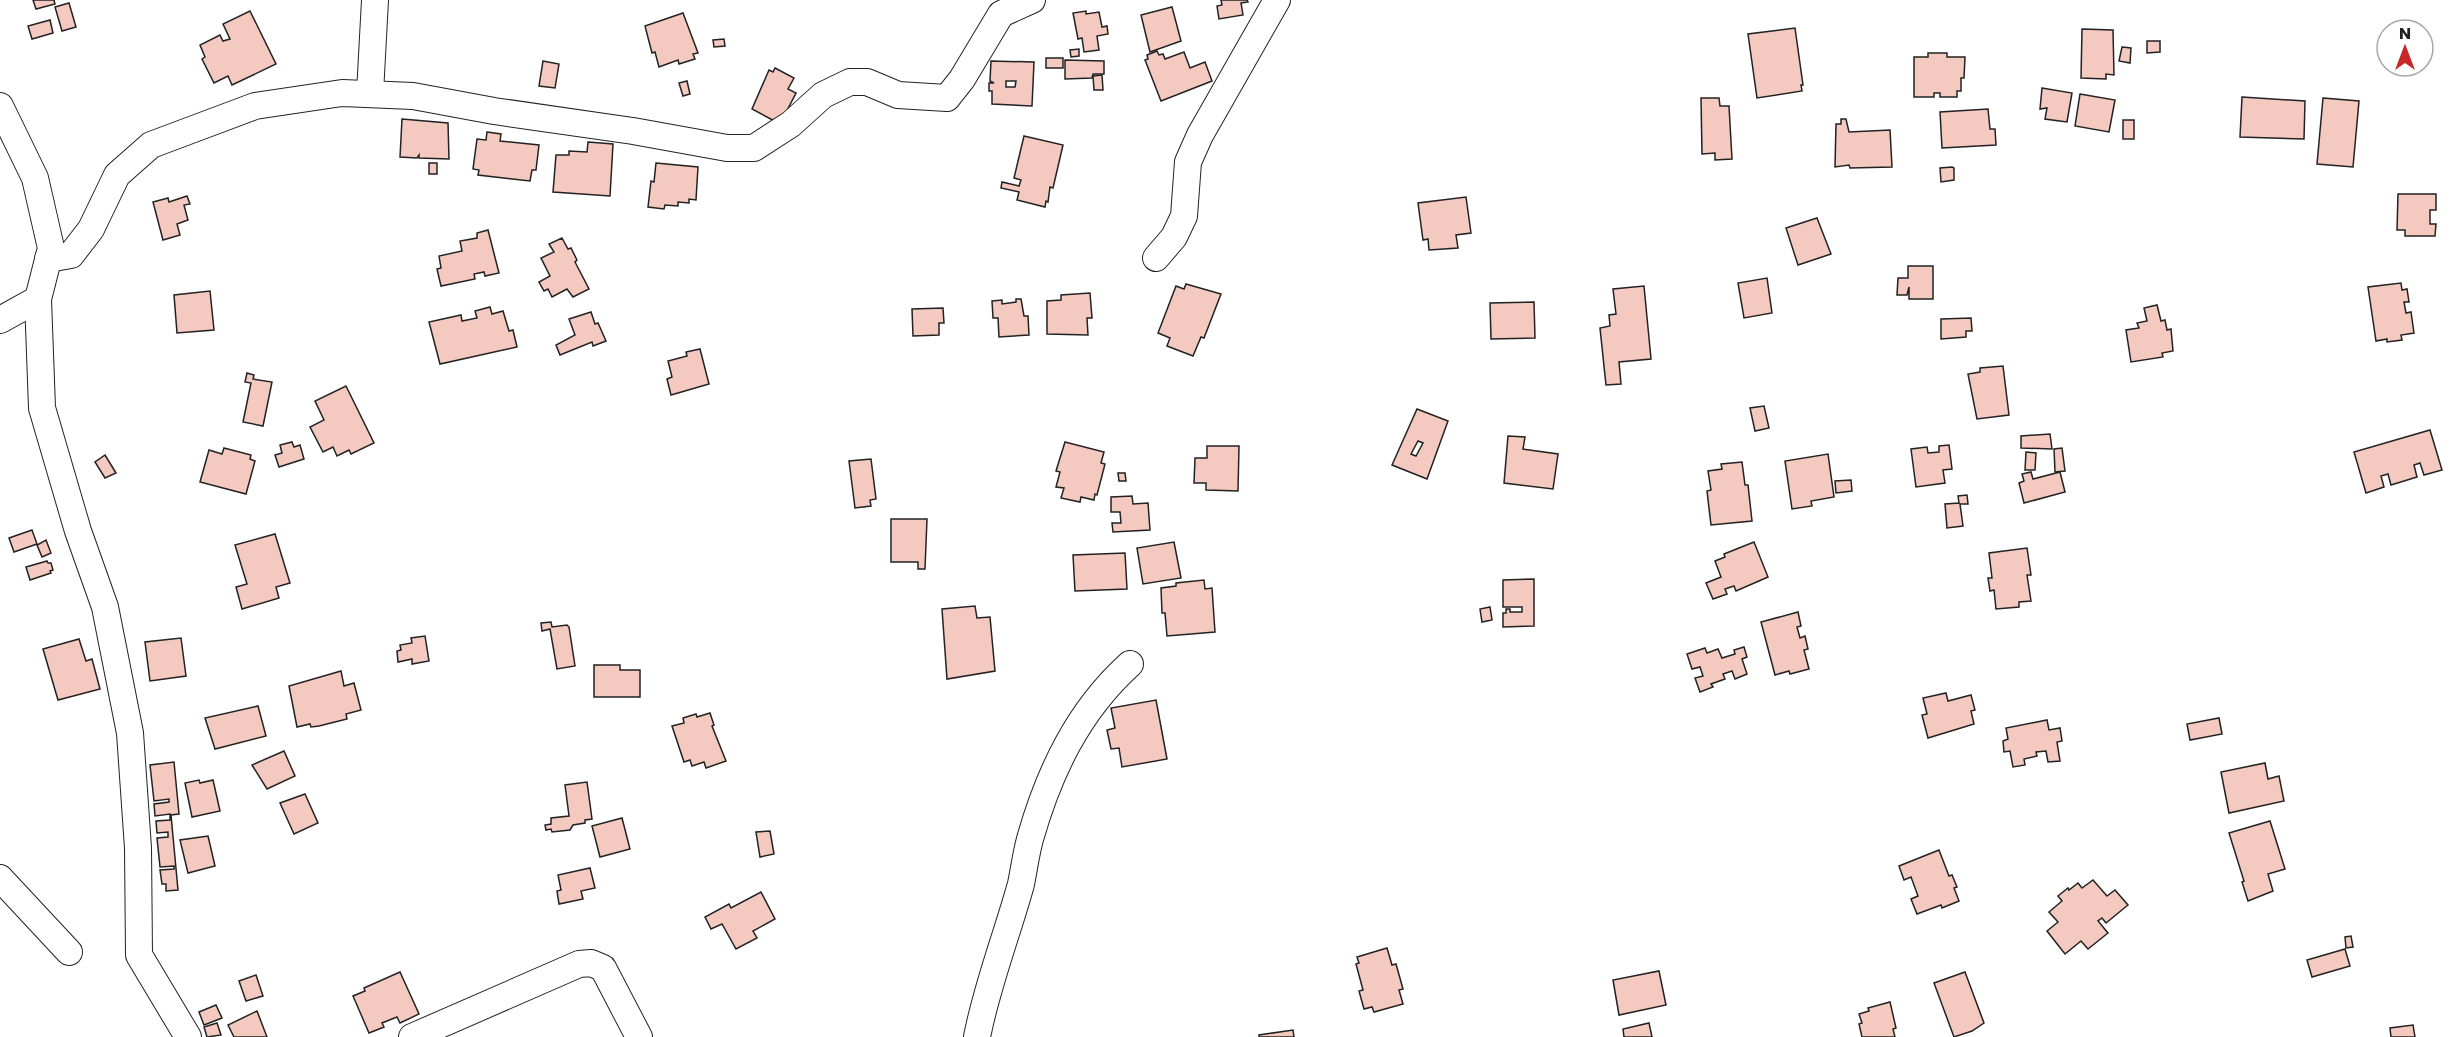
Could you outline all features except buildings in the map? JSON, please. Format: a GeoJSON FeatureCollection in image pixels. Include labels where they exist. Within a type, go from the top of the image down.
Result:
{"type":"FeatureCollection","features":[{"type":"Feature","properties":{"kind":"street"},"geometry":{"type":"LineString","coordinates":[[370,93],[375,0]]}},
{"type":"Feature","properties":{"kind":"street"},"geometry":{"type":"LineString","coordinates":[[48,259],[71,255],[91,229],[117,175],[152,145],[255,106],[342,93],[413,96],[727,148],[754,148],[791,124],[823,94],[850,82],[867,82],[898,95],[947,98],[962,79],[1001,14],[1032,0]]}},
{"type":"Feature","properties":{"kind":"street"},"geometry":{"type":"LineString","coordinates":[[1156,258],[1174,237],[1184,216],[1188,162],[1200,135],[1277,0]]}},
{"type":"Feature","properties":{"kind":"street"},"geometry":{"type":"LineString","coordinates":[[0,106],[35,178],[51,248],[38,299],[42,408],[78,531],[105,607],[130,733],[138,848],[139,955],[188,1037]]}},
{"type":"Feature","properties":{"kind":"street"},"geometry":{"type":"LineString","coordinates":[[0,320],[38,299]]}},
{"type":"Feature","properties":{"kind":"street"},"geometry":{"type":"LineString","coordinates":[[977,1037],[990,982],[1020,884],[1029,842],[1049,779],[1075,729],[1109,683],[1130,664]]}},
{"type":"Feature","properties":{"kind":"street"},"geometry":{"type":"LineString","coordinates":[[0,878],[69,952]]}},
{"type":"Feature","properties":{"kind":"street"},"geometry":{"type":"LineString","coordinates":[[412,1037],[579,964],[591,963],[603,968],[639,1037]]}}]}
